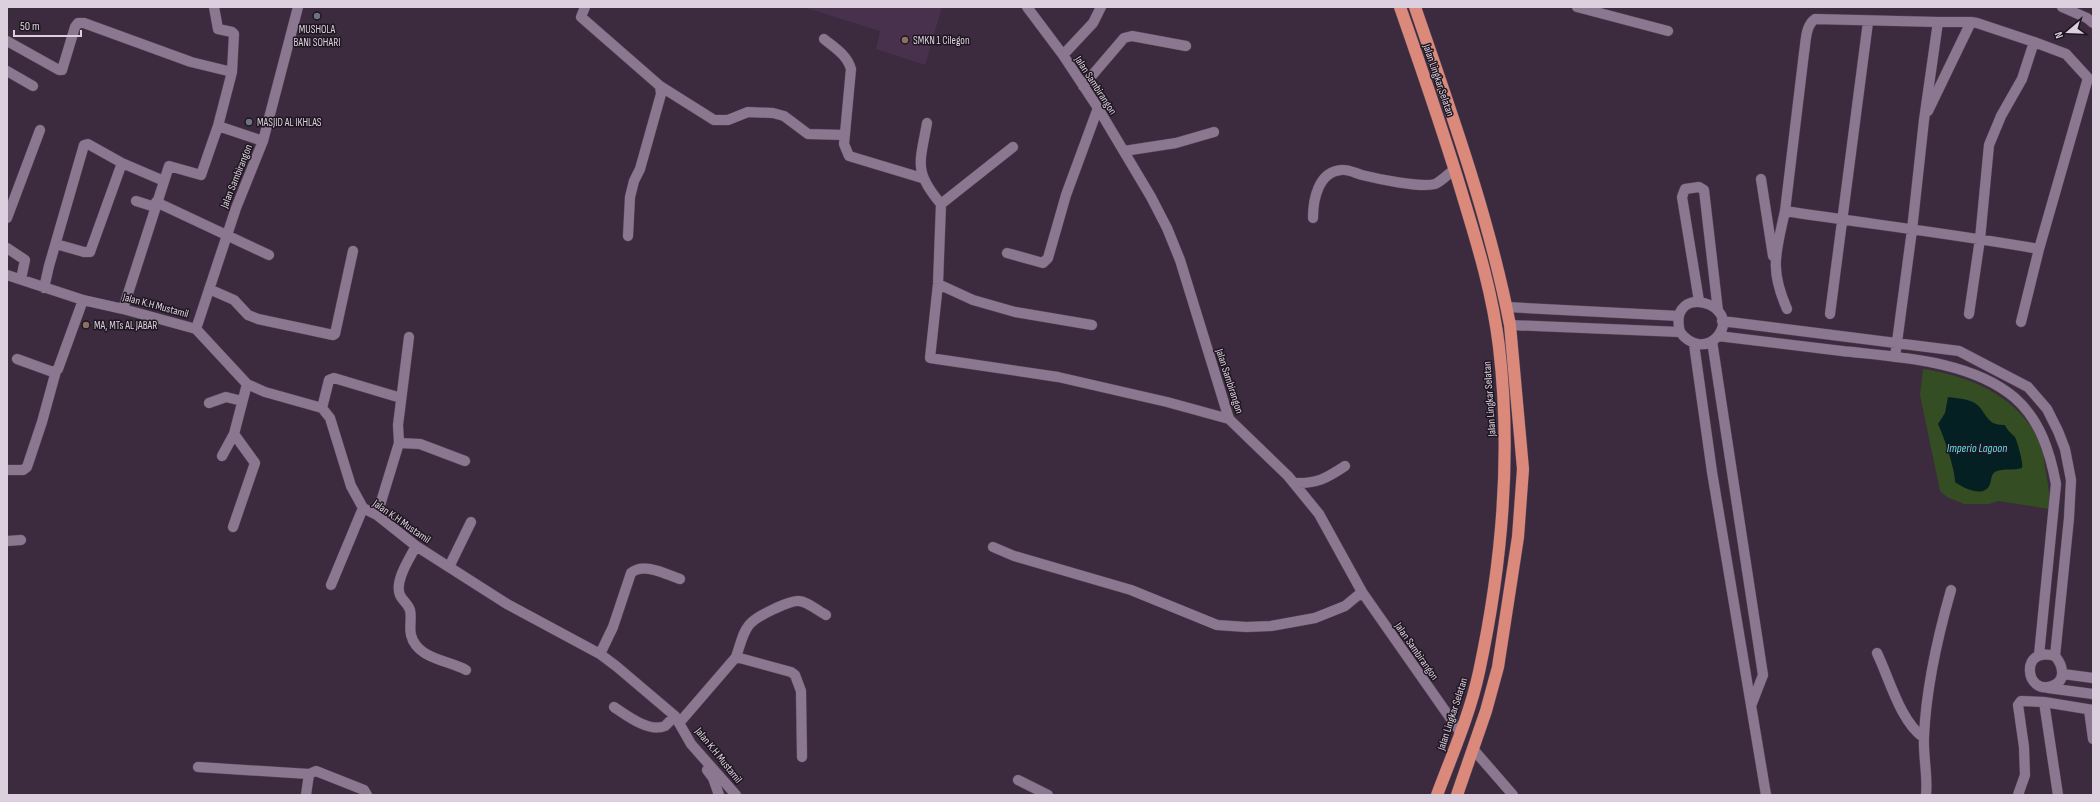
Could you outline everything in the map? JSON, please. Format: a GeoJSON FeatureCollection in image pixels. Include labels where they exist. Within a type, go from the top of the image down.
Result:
{"type":"FeatureCollection","features":[{"type":"Feature","properties":{"kind":"highway","name":"Jalan Lingkar Selatan"},"geometry":{"type":"LineString","coordinates":[[1400,7],[1455,169],[1475,234],[1492,308],[1499,347],[1505,432],[1506,470],[1502,524],[1492,597],[1479,673],[1460,732],[1437,795]]}},
{"type":"Feature","properties":{"kind":"highway","name":"Jalan Lingkar Selatan"},"geometry":{"type":"LineString","coordinates":[[1415,7],[1459,134],[1507,307],[1510,325],[1523,469],[1518,537],[1498,667],[1486,711],[1457,795]]}},
{"type":"Feature","properties":{"kind":"highway"},"geometry":{"type":"LineString","coordinates":[[1445,139],[1459,134]]}},
{"type":"Feature","properties":{"kind":"highway"},"geometry":{"type":"LineString","coordinates":[[1505,432],[1520,431]]}},
{"type":"Feature","properties":{"kind":"street"},"geometry":{"type":"LineString","coordinates":[[124,309],[155,205],[171,165],[201,174],[218,126],[232,72],[234,34],[232,32],[218,29],[214,7]]}},
{"type":"Feature","properties":{"kind":"street","name":"Jalan Sambirangon"},"geometry":{"type":"LineString","coordinates":[[196,329],[226,236],[246,181],[263,141],[298,7]]}},
{"type":"Feature","properties":{"kind":"street"},"geometry":{"type":"LineString","coordinates":[[585,7],[581,17],[660,86],[714,120],[728,120],[748,112],[773,113],[784,116],[808,134],[845,134]]}},
{"type":"Feature","properties":{"kind":"street","name":"Jalan Sambirangon"},"geometry":{"type":"LineString","coordinates":[[1027,7],[1063,55],[1098,108],[1151,197],[1180,260],[1228,419],[1294,483],[1319,514],[1362,592],[1460,732]]}},
{"type":"Feature","properties":{"kind":"street"},"geometry":{"type":"LineString","coordinates":[[1063,55],[1093,23],[1101,7]]}},
{"type":"Feature","properties":{"kind":"street"},"geometry":{"type":"LineString","coordinates":[[1577,7],[1668,31]]}},
{"type":"Feature","properties":{"kind":"street"},"geometry":{"type":"LineString","coordinates":[[2062,7],[2087,18],[2093,23]]}},
{"type":"Feature","properties":{"kind":"street"},"geometry":{"type":"LineString","coordinates":[[1774,262],[1785,211],[1804,53],[1811,22],[1821,19],[1868,22],[1977,23],[2066,54],[2088,78],[2039,249],[2021,322]]}},
{"type":"Feature","properties":{"kind":"street"},"geometry":{"type":"LineString","coordinates":[[1830,314],[1868,22]]}},
{"type":"Feature","properties":{"kind":"street"},"geometry":{"type":"LineString","coordinates":[[1895,357],[1912,230],[1924,120],[1938,22]]}},
{"type":"Feature","properties":{"kind":"street"},"geometry":{"type":"LineString","coordinates":[[1924,120],[1971,22]]}},
{"type":"Feature","properties":{"kind":"street"},"geometry":{"type":"LineString","coordinates":[[7,41],[61,70],[64,68],[75,27],[78,24],[84,23],[191,62],[232,72]]}},
{"type":"Feature","properties":{"kind":"street"},"geometry":{"type":"LineString","coordinates":[[1083,86],[1124,38],[1132,36],[1186,46]]}},
{"type":"Feature","properties":{"kind":"street"},"geometry":{"type":"LineString","coordinates":[[824,39],[842,53],[849,62],[850,69],[844,144],[846,151],[853,158],[922,178]]}},
{"type":"Feature","properties":{"kind":"street"},"geometry":{"type":"LineString","coordinates":[[1969,314],[1980,239],[1990,145],[2001,116],[2022,80],[2034,42]]}},
{"type":"Feature","properties":{"kind":"street"},"geometry":{"type":"LineString","coordinates":[[7,71],[33,86]]}},
{"type":"Feature","properties":{"kind":"street"},"geometry":{"type":"LineString","coordinates":[[628,236],[630,197],[645,151],[660,94],[660,86]]}},
{"type":"Feature","properties":{"kind":"street"},"geometry":{"type":"LineString","coordinates":[[1007,253],[1043,263],[1048,258],[1066,195],[1098,108]]}},
{"type":"Feature","properties":{"kind":"street"},"geometry":{"type":"LineString","coordinates":[[927,123],[920,168],[922,178],[941,204],[938,284],[930,358],[1058,377],[1167,402],[1228,419]]}},
{"type":"Feature","properties":{"kind":"street"},"geometry":{"type":"LineString","coordinates":[[218,126],[263,141]]}},
{"type":"Feature","properties":{"kind":"street"},"geometry":{"type":"LineString","coordinates":[[7,218],[40,130]]}},
{"type":"Feature","properties":{"kind":"street"},"geometry":{"type":"LineString","coordinates":[[1124,151],[1176,143],[1214,132]]}},
{"type":"Feature","properties":{"kind":"street"},"geometry":{"type":"LineString","coordinates":[[44,288],[84,144],[88,144],[122,163],[164,181]]}},
{"type":"Feature","properties":{"kind":"street"},"geometry":{"type":"LineString","coordinates":[[941,204],[1013,147]]}},
{"type":"Feature","properties":{"kind":"street"},"geometry":{"type":"LineString","coordinates":[[56,244],[84,252],[90,252],[122,163]]}},
{"type":"Feature","properties":{"kind":"street"},"geometry":{"type":"LineString","coordinates":[[1313,218],[1313,203],[1326,176],[1332,172],[1345,170],[1386,180],[1422,185],[1436,184],[1455,169]]}},
{"type":"Feature","properties":{"kind":"street"},"geometry":{"type":"LineString","coordinates":[[1761,179],[1778,290],[1786,310]]}},
{"type":"Feature","properties":{"kind":"street"},"geometry":{"type":"LineString","coordinates":[[1699,301],[1682,197],[1685,189],[1699,186],[1704,190],[1720,316],[1715,338],[1763,675],[1751,706]]}},
{"type":"Feature","properties":{"kind":"street"},"geometry":{"type":"LineString","coordinates":[[136,201],[155,205],[269,255]]}},
{"type":"Feature","properties":{"kind":"street"},"geometry":{"type":"LineString","coordinates":[[1785,211],[2039,249]]}},
{"type":"Feature","properties":{"kind":"street"},"geometry":{"type":"LineString","coordinates":[[7,248],[25,260],[21,279]]}},
{"type":"Feature","properties":{"kind":"street"},"geometry":{"type":"LineString","coordinates":[[209,289],[234,300],[248,315],[258,319],[333,335],[335,334],[353,250]]}},
{"type":"Feature","properties":{"kind":"street","name":"Jalan K.H Mustamil"},"geometry":{"type":"LineString","coordinates":[[7,275],[83,300],[124,309],[196,329],[247,384],[265,392],[322,408],[330,418],[351,486],[363,508],[377,516],[416,546],[507,604],[600,654],[678,719],[686,736],[736,795]]}},
{"type":"Feature","properties":{"kind":"street"},"geometry":{"type":"LineString","coordinates":[[938,284],[974,300],[1015,312],[1092,325]]}},
{"type":"Feature","properties":{"kind":"street"},"geometry":{"type":"LineString","coordinates":[[7,470],[23,470],[27,467],[42,422],[56,371],[83,300]]}},
{"type":"Feature","properties":{"kind":"street"},"geometry":{"type":"LineString","coordinates":[[2039,656],[2056,484],[2051,456],[2034,419],[2015,398],[1992,382],[1950,366],[1895,357],[1715,338],[1703,344],[1694,344],[1686,339],[1680,332],[1679,316],[1683,309],[1690,303],[1699,301],[1710,303],[1720,316],[1959,351],[2028,387],[2047,409],[2065,449],[2070,480],[2069,518],[2055,656]]}},
{"type":"Feature","properties":{"kind":"street"},"geometry":{"type":"LineString","coordinates":[[1507,307],[1679,316]]}},
{"type":"Feature","properties":{"kind":"street"},"geometry":{"type":"LineString","coordinates":[[1548,309],[1548,327]]}},
{"type":"Feature","properties":{"kind":"street"},"geometry":{"type":"LineString","coordinates":[[1510,325],[1680,332]]}},
{"type":"Feature","properties":{"kind":"street"},"geometry":{"type":"LineString","coordinates":[[377,516],[398,443],[398,425],[409,338]]}},
{"type":"Feature","properties":{"kind":"street"},"geometry":{"type":"LineString","coordinates":[[1694,344],[1713,480],[1766,795]]}},
{"type":"Feature","properties":{"kind":"street"},"geometry":{"type":"LineString","coordinates":[[17,359],[53,372],[56,371]]}},
{"type":"Feature","properties":{"kind":"street"},"geometry":{"type":"LineString","coordinates":[[322,408],[329,380],[334,378],[401,398]]}},
{"type":"Feature","properties":{"kind":"street"},"geometry":{"type":"LineString","coordinates":[[222,456],[234,434],[247,384]]}},
{"type":"Feature","properties":{"kind":"street"},"geometry":{"type":"LineString","coordinates":[[209,403],[226,398],[242,401]]}},
{"type":"Feature","properties":{"kind":"street"},"geometry":{"type":"LineString","coordinates":[[2034,419],[2047,409]]}},
{"type":"Feature","properties":{"kind":"street"},"geometry":{"type":"LineString","coordinates":[[233,527],[256,463],[234,434]]}},
{"type":"Feature","properties":{"kind":"street"},"geometry":{"type":"LineString","coordinates":[[398,443],[420,444],[465,461]]}},
{"type":"Feature","properties":{"kind":"street"},"geometry":{"type":"LineString","coordinates":[[1294,483],[1314,483],[1345,466]]}},
{"type":"Feature","properties":{"kind":"street"},"geometry":{"type":"LineString","coordinates":[[331,585],[363,508]]}},
{"type":"Feature","properties":{"kind":"street"},"geometry":{"type":"LineString","coordinates":[[2054,516],[2069,518]]}},
{"type":"Feature","properties":{"kind":"street"},"geometry":{"type":"LineString","coordinates":[[449,567],[471,522]]}},
{"type":"Feature","properties":{"kind":"street"},"geometry":{"type":"LineString","coordinates":[[7,540],[21,540]]}},
{"type":"Feature","properties":{"kind":"street"},"geometry":{"type":"LineString","coordinates":[[416,546],[399,585],[400,595],[410,609],[411,635],[414,641],[425,653],[433,658],[466,670]]}},
{"type":"Feature","properties":{"kind":"street"},"geometry":{"type":"LineString","coordinates":[[993,547],[1014,556],[1131,590],[1216,625],[1246,627],[1271,626],[1315,618],[1345,606],[1362,592]]}},
{"type":"Feature","properties":{"kind":"street"},"geometry":{"type":"LineString","coordinates":[[600,654],[613,627],[631,573],[636,568],[643,567],[680,579]]}},
{"type":"Feature","properties":{"kind":"street"},"geometry":{"type":"LineString","coordinates":[[1926,795],[1924,738],[1928,690],[1937,640],[1951,590]]}},
{"type":"Feature","properties":{"kind":"street"},"geometry":{"type":"LineString","coordinates":[[614,707],[631,718],[653,727],[666,726],[678,719],[736,657],[748,625],[754,618],[782,605],[797,601],[802,602],[826,615]]}},
{"type":"Feature","properties":{"kind":"street"},"geometry":{"type":"LineString","coordinates":[[1878,653],[1907,721],[1914,731],[1924,738]]}},
{"type":"Feature","properties":{"kind":"street"},"geometry":{"type":"LineString","coordinates":[[2048,688],[2055,686],[2060,681],[2063,674],[2062,664],[2055,656],[2047,654],[2039,656],[2032,662],[2029,671],[2032,680],[2039,686],[2048,688],[2093,694]]}},
{"type":"Feature","properties":{"kind":"street"},"geometry":{"type":"LineString","coordinates":[[736,657],[795,675],[801,691],[802,757]]}},
{"type":"Feature","properties":{"kind":"street"},"geometry":{"type":"LineString","coordinates":[[2063,674],[2093,678]]}},
{"type":"Feature","properties":{"kind":"street"},"geometry":{"type":"LineString","coordinates":[[2018,795],[2024,775],[2024,747],[2018,705],[2021,701],[2044,702],[2091,710],[2093,739]]}},
{"type":"Feature","properties":{"kind":"street"},"geometry":{"type":"LineString","coordinates":[[2044,702],[2058,795]]}},
{"type":"Feature","properties":{"kind":"street"},"geometry":{"type":"LineString","coordinates":[[686,736],[688,747],[713,778],[719,795]]}},
{"type":"Feature","properties":{"kind":"street"},"geometry":{"type":"LineString","coordinates":[[1473,749],[1513,795]]}},
{"type":"Feature","properties":{"kind":"street"},"geometry":{"type":"LineString","coordinates":[[198,767],[309,774],[316,771],[364,790],[367,795]]}},
{"type":"Feature","properties":{"kind":"street"},"geometry":{"type":"LineString","coordinates":[[306,795],[309,774]]}},
{"type":"Feature","properties":{"kind":"street"},"geometry":{"type":"LineString","coordinates":[[1018,780],[1048,795]]}},
{"type":"Feature","properties":{"kind":"shaded area","name":"SMKN 1 Cilegon"},"geometry":{"type":"Polygon","coordinates":[[[803,7],[942,7],[925,65],[876,49],[880,31],[803,7]]]}},
{"type":"Feature","properties":{"kind":"green space"},"geometry":{"type":"Polygon","coordinates":[[[1923,369],[1941,372],[1975,383],[1991,391],[2019,412],[2031,426],[2040,442],[2048,486],[2050,509],[1998,501],[1989,504],[1964,504],[1947,497],[1940,491],[1920,395],[1923,369]]]}},
{"type":"Feature","properties":{"kind":"water","name":"Imperio Lagoon"},"geometry":{"type":"Polygon","coordinates":[[[1948,397],[1973,402],[1978,405],[1993,423],[2005,425],[2016,439],[2021,457],[2022,468],[2000,470],[1995,472],[1990,484],[1984,491],[1974,491],[1955,482],[1951,461],[1938,424],[1945,413],[1948,397]]]}},
{"type":"Feature","properties":{"kind":"place","name":"MUSHOLA BANI SOHARI"},"geometry":{"type":"Point","coordinates":[317,16]}},
{"type":"Feature","properties":{"kind":"place","name":"SMKN 1 Cilegon"},"geometry":{"type":"Point","coordinates":[905,40]}},
{"type":"Feature","properties":{"kind":"place","name":"MASJID AL IKHLAS"},"geometry":{"type":"Point","coordinates":[249,122]}},
{"type":"Feature","properties":{"kind":"place","name":"MA, MTs AL JABAR"},"geometry":{"type":"Point","coordinates":[86,325]}}]}
